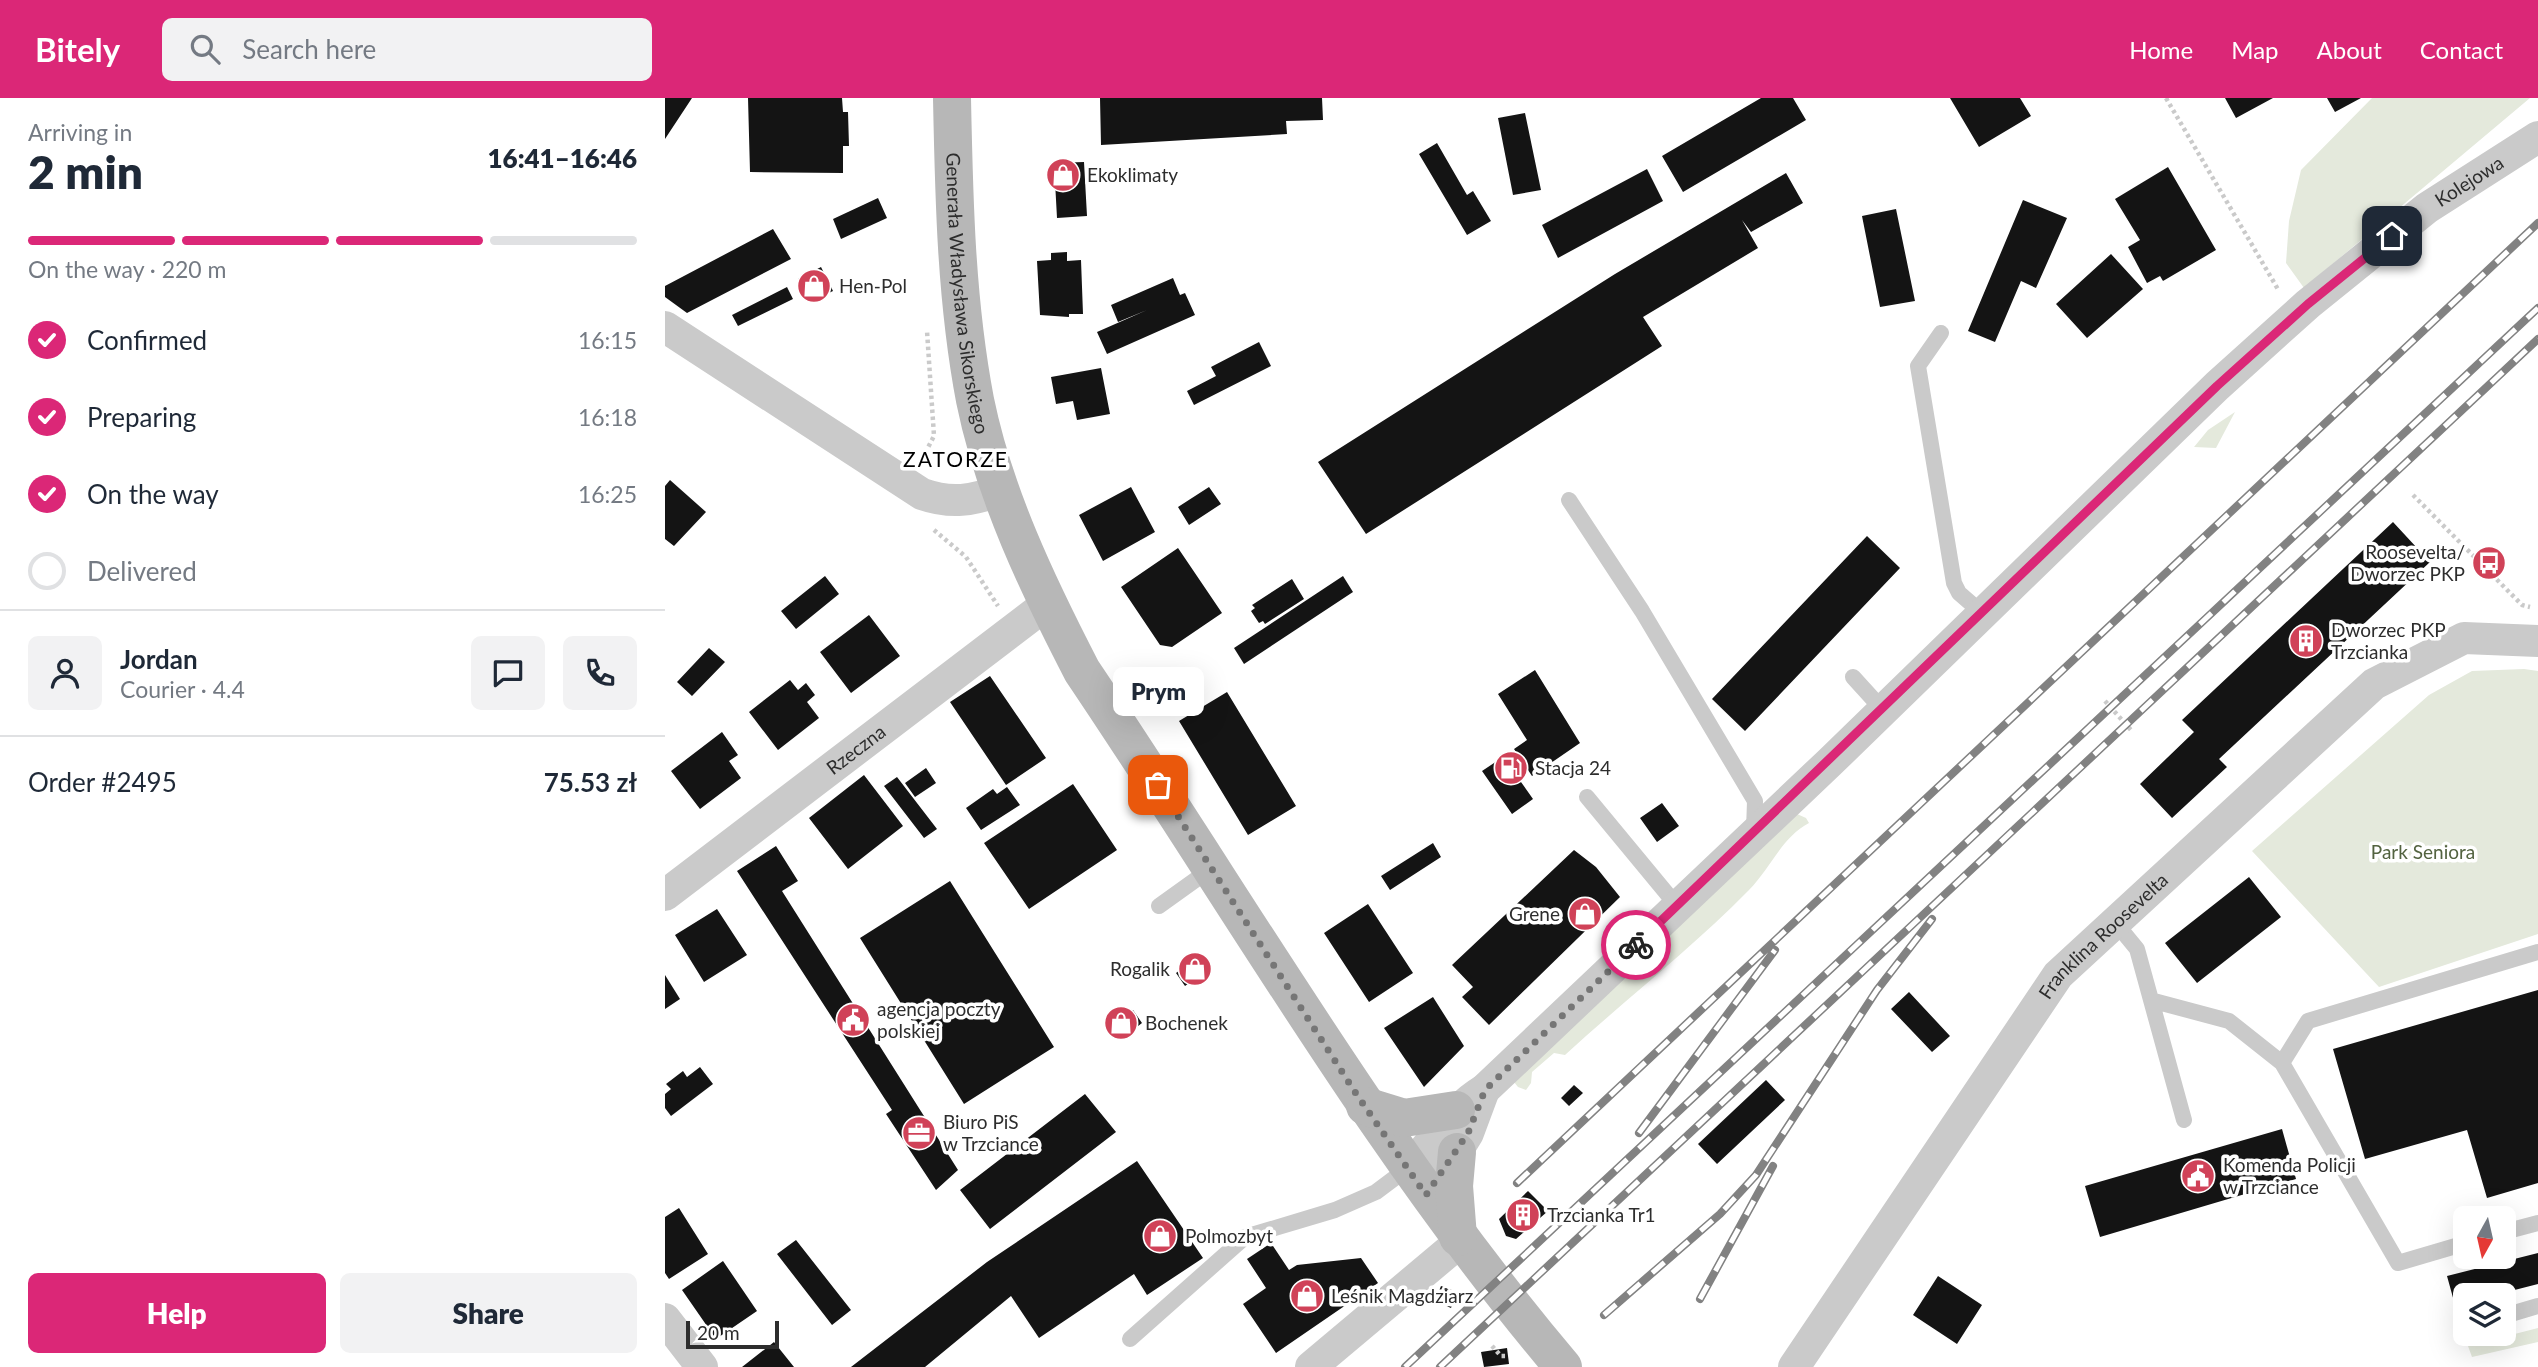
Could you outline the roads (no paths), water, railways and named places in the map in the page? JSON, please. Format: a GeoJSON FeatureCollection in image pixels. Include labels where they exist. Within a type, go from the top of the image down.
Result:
{"type":"FeatureCollection","features":[{"type":"Feature","properties":{"kind":"main road","name":"Generała Władysława Sikorskiego"},"geometry":{"type":"LineString","coordinates":[[952,98],[955,244],[963,324],[976,402],[1001,490],[1047,604],[1082,671],[1365,1106],[1460,1239],[1563,1367]]}},
{"type":"Feature","properties":{"kind":"main road"},"geometry":{"type":"LineString","coordinates":[[1365,1106],[1404,1118],[1473,1104]]}},
{"type":"Feature","properties":{"kind":"main road"},"geometry":{"type":"LineString","coordinates":[[1457,1152],[1454,1186],[1460,1239]]}},
{"type":"Feature","properties":{"kind":"street","name":"Kolejowa"},"geometry":{"type":"LineString","coordinates":[[1417,1182],[1431,1145],[2295,315],[2427,208],[2538,137]]}},
{"type":"Feature","properties":{"kind":"street"},"geometry":{"type":"LineString","coordinates":[[665,327],[904,485],[944,502],[975,500],[1001,490]]}},
{"type":"Feature","properties":{"kind":"street","name":"Rzeczna"},"geometry":{"type":"LineString","coordinates":[[665,895],[1047,604]]}},
{"type":"Feature","properties":{"kind":"street","name":"Franklina Roosevelta"},"geometry":{"type":"LineString","coordinates":[[1794,1367],[2057,975],[2374,684],[2464,638],[2534,636]]}},
{"type":"Feature","properties":{"kind":"street","name":"Kolejowa"},"geometry":{"type":"LineString","coordinates":[[1417,1182],[1457,1152],[1473,1104]]}},
{"type":"Feature","properties":{"kind":"street"},"geometry":{"type":"LineString","coordinates":[[1311,1367],[1460,1239]]}},
{"type":"Feature","properties":{"kind":"street"},"geometry":{"type":"LineString","coordinates":[[665,1319],[702,1367]]}},
{"type":"Feature","properties":{"kind":"lane"},"geometry":{"type":"LineString","coordinates":[[1941,333],[1918,366],[1954,583],[1959,593],[1982,613]]}},
{"type":"Feature","properties":{"kind":"lane"},"geometry":{"type":"LineString","coordinates":[[1569,500],[1642,611],[1755,801],[1752,836]]}},
{"type":"Feature","properties":{"kind":"lane"},"geometry":{"type":"LineString","coordinates":[[1853,677],[1884,710]]}},
{"type":"Feature","properties":{"kind":"lane"},"geometry":{"type":"LineString","coordinates":[[1587,797],[1678,907]]}},
{"type":"Feature","properties":{"kind":"lane"},"geometry":{"type":"LineString","coordinates":[[1159,906],[1212,868]]}},
{"type":"Feature","properties":{"kind":"lane"},"geometry":{"type":"LineString","coordinates":[[2114,921],[2137,949],[2154,1001],[2184,1120]]}},
{"type":"Feature","properties":{"kind":"lane"},"geometry":{"type":"LineString","coordinates":[[2282,1063],[2308,1021],[2538,952]]}},
{"type":"Feature","properties":{"kind":"lane"},"geometry":{"type":"LineString","coordinates":[[2154,1001],[2228,1021],[2282,1063],[2398,1263],[2453,1248]]}},
{"type":"Feature","properties":{"kind":"lane"},"geometry":{"type":"LineString","coordinates":[[1130,1339],[1245,1237],[1335,1210],[1376,1192],[1417,1182]]}},
{"type":"Feature","properties":{"kind":"lane"},"geometry":{"type":"LineString","coordinates":[[2517,1229],[2538,1223]]}},
{"type":"Feature","properties":{"kind":"lane"},"geometry":{"type":"LineString","coordinates":[[2516,1312],[2538,1306]]}},
{"type":"Feature","properties":{"kind":"railway"},"geometry":{"type":"LineString","coordinates":[[1517,1183],[2538,223]]}},
{"type":"Feature","properties":{"kind":"railway"},"geometry":{"type":"LineString","coordinates":[[1405,1367],[2538,308]]}},
{"type":"Feature","properties":{"kind":"railway"},"geometry":{"type":"LineString","coordinates":[[1440,1367],[2538,339]]}},
{"type":"Feature","properties":{"kind":"railway"},"geometry":{"type":"LineString","coordinates":[[1604,1315],[1720,1214],[1756,1175],[1877,990],[1932,919]]}},
{"type":"Feature","properties":{"kind":"railway"},"geometry":{"type":"LineString","coordinates":[[1639,1133],[1775,950]]}},
{"type":"Feature","properties":{"kind":"railway"},"geometry":{"type":"LineString","coordinates":[[1700,1299],[1773,1166]]}},
{"type":"Feature","properties":{"kind":"place","name":"Ekoklimaty"},"geometry":{"type":"Point","coordinates":[1063,175]}},
{"type":"Feature","properties":{"kind":"place","name":"Hen-Pol"},"geometry":{"type":"Point","coordinates":[814,286]}},
{"type":"Feature","properties":{"kind":"place","name":"Roosevelta/ Dworzec PKP"},"geometry":{"type":"Point","coordinates":[2489,563]}},
{"type":"Feature","properties":{"kind":"place","name":"Dworzec PKP Trzcianka"},"geometry":{"type":"Point","coordinates":[2306,641]}},
{"type":"Feature","properties":{"kind":"place","name":"Stacja 24"},"geometry":{"type":"Point","coordinates":[1511,768]}},
{"type":"Feature","properties":{"kind":"place","name":"Prym"},"geometry":{"type":"Point","coordinates":[1158,785]}},
{"type":"Feature","properties":{"kind":"place","name":"Grene"},"geometry":{"type":"Point","coordinates":[1585,914]}},
{"type":"Feature","properties":{"kind":"place","name":"Rogalik"},"geometry":{"type":"Point","coordinates":[1195,969]}},
{"type":"Feature","properties":{"kind":"place","name":"agencja poczty polskiej"},"geometry":{"type":"Point","coordinates":[853,1020]}},
{"type":"Feature","properties":{"kind":"place","name":"Bochenek"},"geometry":{"type":"Point","coordinates":[1121,1023]}},
{"type":"Feature","properties":{"kind":"place","name":"Biuro PiS w Trzciance"},"geometry":{"type":"Point","coordinates":[919,1133]}},
{"type":"Feature","properties":{"kind":"place","name":"Komenda Policji w Trzciance"},"geometry":{"type":"Point","coordinates":[2198,1176]}},
{"type":"Feature","properties":{"kind":"place","name":"Trzcianka Tr1"},"geometry":{"type":"Point","coordinates":[1523,1215]}},
{"type":"Feature","properties":{"kind":"place","name":"Polmozbyt"},"geometry":{"type":"Point","coordinates":[1160,1236]}},
{"type":"Feature","properties":{"kind":"place","name":"Leśnik Magdziarz"},"geometry":{"type":"Point","coordinates":[1307,1296]}},
{"type":"Feature","properties":{"kind":"district","name":"ZATORZE"},"geometry":{"type":"Point","coordinates":[956,460]}},
{"type":"Feature","properties":{"kind":"park label","name":"Park Seniora"},"geometry":{"type":"Point","coordinates":[2423,852]}}]}
